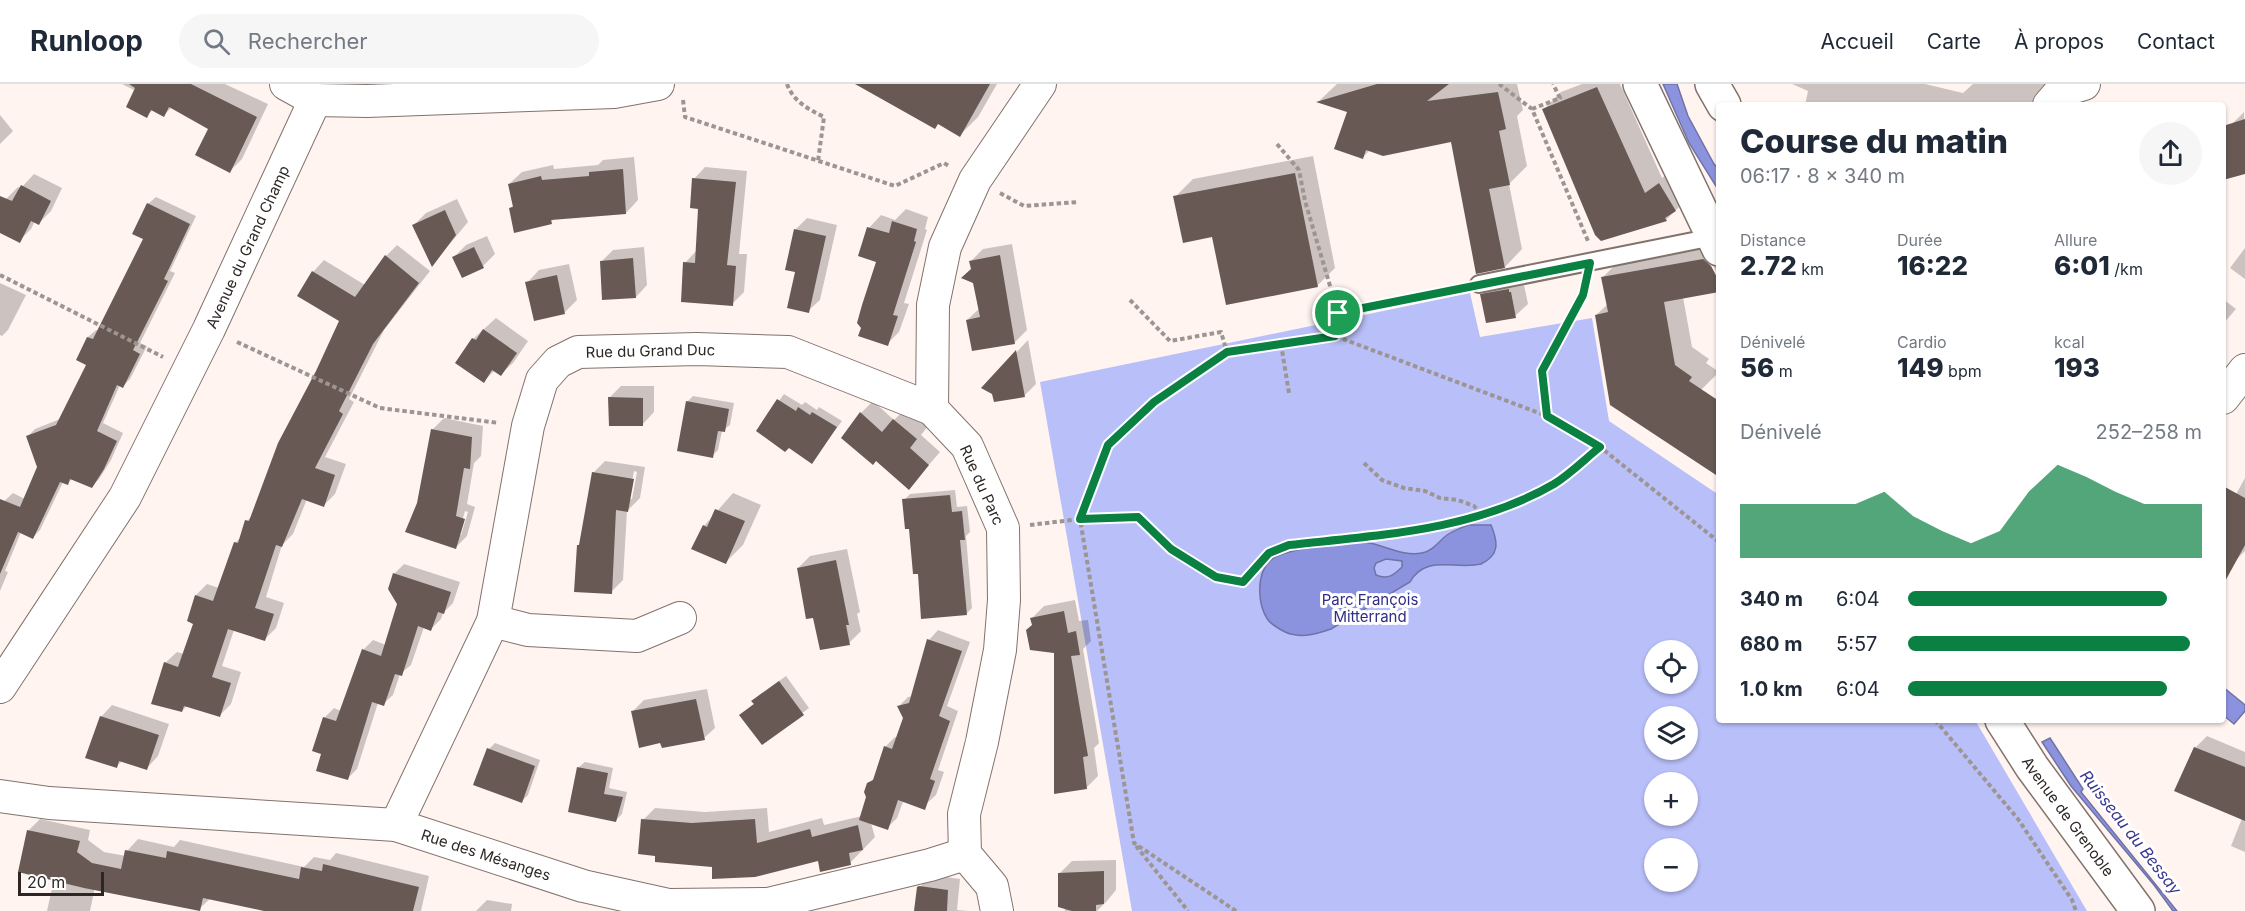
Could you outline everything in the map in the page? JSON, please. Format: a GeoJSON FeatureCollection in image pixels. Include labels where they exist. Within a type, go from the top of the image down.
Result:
{"type":"FeatureCollection","features":[{"type":"Feature","properties":{"kind":"street"},"geometry":{"type":"LineString","coordinates":[[286,84],[315,100],[367,101],[671,90]]}},
{"type":"Feature","properties":{"kind":"street"},"geometry":{"type":"LineString","coordinates":[[932,409],[933,305],[945,247],[975,180],[1041,84]]}},
{"type":"Feature","properties":{"kind":"street"},"geometry":{"type":"LineString","coordinates":[[1640,84],[1716,243]]}},
{"type":"Feature","properties":{"kind":"street"},"geometry":{"type":"LineString","coordinates":[[1712,84],[1722,102]]}},
{"type":"Feature","properties":{"kind":"street"},"geometry":{"type":"LineString","coordinates":[[2051,102],[2061,90],[2084,84]]}},
{"type":"Feature","properties":{"kind":"street","name":"Avenue du Grand Champ"},"geometry":{"type":"LineString","coordinates":[[0,687],[125,497],[209,329],[315,100]]}},
{"type":"Feature","properties":{"kind":"street","name":"Rue du Grand Duc"},"geometry":{"type":"LineString","coordinates":[[396,825],[493,621],[528,426],[542,380],[558,362],[578,351],[697,349],[788,352],[932,409]]}},
{"type":"Feature","properties":{"kind":"street"},"geometry":{"type":"LineString","coordinates":[[2226,394],[2245,370]]}},
{"type":"Feature","properties":{"kind":"street","name":"Rue du Parc"},"geometry":{"type":"LineString","coordinates":[[932,409],[967,446],[1003,528],[1004,600],[1000,650],[982,742],[964,814],[965,854]]}},
{"type":"Feature","properties":{"kind":"street"},"geometry":{"type":"LineString","coordinates":[[493,621],[528,630],[637,636],[680,618]]}},
{"type":"Feature","properties":{"kind":"street","name":"Avenue de Grenoble"},"geometry":{"type":"LineString","coordinates":[[2004,723],[2039,777],[2138,911]]}},
{"type":"Feature","properties":{"kind":"street","name":"Rue des Mésanges"},"geometry":{"type":"LineString","coordinates":[[0,796],[49,804],[396,825],[583,886],[669,905],[768,903],[930,865],[965,854]]}},
{"type":"Feature","properties":{"kind":"street"},"geometry":{"type":"LineString","coordinates":[[965,854],[992,886],[998,911]]}},
{"type":"Feature","properties":{"kind":"lane"},"geometry":{"type":"LineString","coordinates":[[1479,284],[1716,243]]}},
{"type":"Feature","properties":{"kind":"path"},"geometry":{"type":"LineString","coordinates":[[787,84],[789,91],[805,108],[824,117],[818,161]]}},
{"type":"Feature","properties":{"kind":"path"},"geometry":{"type":"LineString","coordinates":[[1499,84],[1532,109],[1588,239],[1590,263],[1583,295],[1542,371],[1547,416]]}},
{"type":"Feature","properties":{"kind":"path"},"geometry":{"type":"LineString","coordinates":[[1532,109],[1560,98],[1554,84]]}},
{"type":"Feature","properties":{"kind":"path"},"geometry":{"type":"LineString","coordinates":[[671,90],[685,117],[895,186],[944,164],[1024,206],[1078,202]]}},
{"type":"Feature","properties":{"kind":"path"},"geometry":{"type":"LineString","coordinates":[[1277,144],[1299,170],[1305,201],[1338,313],[1335,336]]}},
{"type":"Feature","properties":{"kind":"path"},"geometry":{"type":"LineString","coordinates":[[0,275],[189,370]]}},
{"type":"Feature","properties":{"kind":"path"},"geometry":{"type":"LineString","coordinates":[[1338,313],[1479,284]]}},
{"type":"Feature","properties":{"kind":"path"},"geometry":{"type":"LineString","coordinates":[[1130,300],[1170,341],[1221,332],[1227,352]]}},
{"type":"Feature","properties":{"kind":"path"},"geometry":{"type":"LineString","coordinates":[[209,329],[380,408],[528,426]]}},
{"type":"Feature","properties":{"kind":"path"},"geometry":{"type":"LineString","coordinates":[[1188,911],[1134,843],[1080,519],[1108,445],[1154,402],[1227,352],[1335,336],[1547,416],[1600,447],[1716,540]]}},
{"type":"Feature","properties":{"kind":"path"},"geometry":{"type":"LineString","coordinates":[[1281,344],[1289,393]]}},
{"type":"Feature","properties":{"kind":"path"},"geometry":{"type":"LineString","coordinates":[[1003,528],[1080,519],[1138,517],[1171,549],[1216,577],[1243,582],[1269,553],[1289,545],[1429,529],[1516,503],[1555,483],[1600,447]]}},
{"type":"Feature","properties":{"kind":"path"},"geometry":{"type":"LineString","coordinates":[[1364,463],[1382,480],[1404,488],[1425,491],[1440,498],[1458,500],[1474,506],[1482,515]]}},
{"type":"Feature","properties":{"kind":"path"},"geometry":{"type":"LineString","coordinates":[[1938,723],[2019,819],[2072,900],[2076,911]]}},
{"type":"Feature","properties":{"kind":"path"},"geometry":{"type":"LineString","coordinates":[[1134,843],[1236,911]]}},
{"type":"Feature","properties":{"kind":"green space","name":"Parc François Mitterrand"},"geometry":{"type":"Polygon","coordinates":[[[1470,293],[1480,337],[1592,318],[1609,421],[1716,493],[1716,723],[1977,723],[2087,911],[1132,911],[1040,382],[1470,293]]]}},
{"type":"Feature","properties":{"kind":"shaded area"},"geometry":{"type":"Polygon","coordinates":[[[1663,84],[1677,84],[1688,116],[1716,166],[1716,186],[1689,143],[1663,84]]]}},
{"type":"Feature","properties":{"kind":"shaded area"},"geometry":{"type":"Polygon","coordinates":[[[1468,525],[1491,525],[1496,548],[1487,560],[1481,564],[1424,568],[1416,573],[1410,582],[1331,629],[1296,635],[1272,624],[1264,613],[1260,597],[1261,580],[1266,566],[1278,556],[1316,546],[1356,542],[1371,543],[1400,552],[1422,553],[1433,548],[1444,537],[1468,525]],[[1386,559],[1376,563],[1374,568],[1376,575],[1387,577],[1393,574],[1402,567],[1402,561],[1386,559]]]}},
{"type":"Feature","properties":{"kind":"shaded area"},"geometry":{"type":"Polygon","coordinates":[[[2226,689],[2245,705],[2245,711],[2234,724],[2226,717],[2226,689]]]}},
{"type":"Feature","properties":{"kind":"shaded area"},"geometry":{"type":"Polygon","coordinates":[[[2050,738],[2083,789],[2081,792],[2177,911],[2173,911],[2071,786],[2042,742],[2050,738]]]}},
{"type":"Feature","properties":{"kind":"building"},"geometry":{"type":"Polygon","coordinates":[[[129,84],[191,84],[257,117],[230,173],[195,155],[208,129],[169,107],[164,117],[151,110],[147,118],[126,107],[135,88],[129,84]]]}},
{"type":"Feature","properties":{"kind":"building"},"geometry":{"type":"Polygon","coordinates":[[[855,84],[990,84],[960,137],[938,124],[935,129],[855,84]]]}},
{"type":"Feature","properties":{"kind":"building"},"geometry":{"type":"Polygon","coordinates":[[[1377,84],[1449,84],[1427,101],[1498,92],[1506,129],[1499,131],[1510,185],[1489,189],[1505,268],[1476,274],[1451,142],[1383,156],[1366,150],[1363,159],[1334,149],[1347,112],[1316,102],[1377,84]]]}},
{"type":"Feature","properties":{"kind":"building"},"geometry":{"type":"Polygon","coordinates":[[[1597,87],[1645,193],[1659,183],[1676,211],[1665,218],[1667,221],[1601,241],[1595,235],[1542,109],[1597,87]]]}},
{"type":"Feature","properties":{"kind":"building"},"geometry":{"type":"Polygon","coordinates":[[[2245,119],[2245,174],[2226,179],[2226,125],[2245,119]]]}},
{"type":"Feature","properties":{"kind":"building"},"geometry":{"type":"Polygon","coordinates":[[[623,169],[626,214],[551,220],[552,224],[514,233],[509,208],[513,207],[508,184],[541,176],[542,180],[589,176],[589,172],[623,169]]]}},
{"type":"Feature","properties":{"kind":"building"},"geometry":{"type":"Polygon","coordinates":[[[1295,173],[1318,287],[1226,305],[1212,237],[1183,243],[1173,196],[1295,173]]]}},
{"type":"Feature","properties":{"kind":"building"},"geometry":{"type":"Polygon","coordinates":[[[692,178],[736,182],[727,265],[736,266],[733,306],[681,302],[683,262],[695,263],[698,209],[690,208],[692,178]]]}},
{"type":"Feature","properties":{"kind":"building"},"geometry":{"type":"Polygon","coordinates":[[[21,185],[51,201],[39,225],[31,221],[20,243],[0,233],[0,196],[12,201],[21,185]]]}},
{"type":"Feature","properties":{"kind":"building"},"geometry":{"type":"Polygon","coordinates":[[[147,203],[190,224],[164,279],[168,281],[133,350],[140,354],[123,388],[117,385],[97,431],[117,441],[92,488],[70,479],[68,485],[60,482],[33,539],[18,532],[0,574],[0,499],[20,507],[37,467],[26,436],[56,425],[86,365],[76,360],[87,337],[93,339],[143,239],[132,234],[147,203]]]}},
{"type":"Feature","properties":{"kind":"building"},"geometry":{"type":"Polygon","coordinates":[[[445,210],[456,235],[432,267],[412,225],[445,210]]]}},
{"type":"Feature","properties":{"kind":"building"},"geometry":{"type":"Polygon","coordinates":[[[892,221],[917,229],[914,241],[916,242],[893,315],[898,316],[888,346],[858,336],[861,328],[857,323],[876,262],[858,256],[867,227],[889,233],[892,221]]]}},
{"type":"Feature","properties":{"kind":"building"},"geometry":{"type":"Polygon","coordinates":[[[794,229],[826,236],[809,313],[787,308],[795,272],[785,270],[794,229]]]}},
{"type":"Feature","properties":{"kind":"building"},"geometry":{"type":"Polygon","coordinates":[[[474,247],[484,268],[462,278],[452,257],[474,247]]]}},
{"type":"Feature","properties":{"kind":"building"},"geometry":{"type":"Polygon","coordinates":[[[385,255],[419,283],[373,344],[339,411],[343,414],[315,468],[335,475],[324,507],[302,499],[282,547],[276,545],[255,608],[274,614],[265,641],[228,629],[212,677],[231,683],[220,717],[184,706],[182,712],[151,704],[164,662],[178,667],[193,624],[187,621],[195,595],[213,601],[234,542],[238,543],[245,520],[249,521],[278,443],[339,321],[297,296],[312,271],[355,297],[385,255]]]}},
{"type":"Feature","properties":{"kind":"building"},"geometry":{"type":"Polygon","coordinates":[[[1000,255],[1015,344],[972,351],[966,320],[980,317],[973,283],[961,278],[971,269],[969,261],[1000,255]]]}},
{"type":"Feature","properties":{"kind":"building"},"geometry":{"type":"Polygon","coordinates":[[[633,258],[636,298],[602,300],[600,261],[633,258]]]}},
{"type":"Feature","properties":{"kind":"building"},"geometry":{"type":"Polygon","coordinates":[[[1703,259],[1711,266],[1716,275],[1716,293],[1664,302],[1675,365],[1692,377],[1689,381],[1716,399],[1716,475],[1610,405],[1595,315],[1608,312],[1601,277],[1703,259]]]}},
{"type":"Feature","properties":{"kind":"building"},"geometry":{"type":"Polygon","coordinates":[[[557,275],[565,314],[534,321],[525,282],[557,275]]]}},
{"type":"Feature","properties":{"kind":"building"},"geometry":{"type":"Polygon","coordinates":[[[1509,289],[1516,318],[1486,323],[1480,294],[1509,289]]]}},
{"type":"Feature","properties":{"kind":"building"},"geometry":{"type":"Polygon","coordinates":[[[483,329],[517,353],[501,376],[492,370],[484,383],[455,363],[472,338],[476,340],[483,329]]]}},
{"type":"Feature","properties":{"kind":"building"},"geometry":{"type":"Polygon","coordinates":[[[1016,350],[1025,397],[994,402],[992,394],[981,388],[1016,350]]]}},
{"type":"Feature","properties":{"kind":"building"},"geometry":{"type":"Polygon","coordinates":[[[608,397],[643,398],[643,426],[609,426],[608,397]]]}},
{"type":"Feature","properties":{"kind":"building"},"geometry":{"type":"Polygon","coordinates":[[[777,399],[796,411],[798,407],[810,415],[812,412],[837,427],[812,464],[789,448],[785,452],[756,431],[777,399]]]}},
{"type":"Feature","properties":{"kind":"building"},"geometry":{"type":"Polygon","coordinates":[[[686,401],[729,409],[725,432],[718,431],[713,458],[677,451],[686,401]]]}},
{"type":"Feature","properties":{"kind":"building"},"geometry":{"type":"Polygon","coordinates":[[[860,412],[882,432],[893,419],[917,439],[910,448],[929,465],[909,490],[876,461],[873,465],[841,438],[860,412]]]}},
{"type":"Feature","properties":{"kind":"building"},"geometry":{"type":"Polygon","coordinates":[[[431,429],[472,437],[470,469],[464,468],[456,516],[465,519],[456,549],[405,532],[417,503],[431,429]]]}},
{"type":"Feature","properties":{"kind":"building"},"geometry":{"type":"Polygon","coordinates":[[[592,472],[634,479],[628,512],[616,510],[612,594],[574,592],[577,545],[579,545],[592,472]]]}},
{"type":"Feature","properties":{"kind":"building"},"geometry":{"type":"Polygon","coordinates":[[[2226,488],[2245,498],[2245,545],[2226,580],[2226,488]]]}},
{"type":"Feature","properties":{"kind":"building"},"geometry":{"type":"Polygon","coordinates":[[[950,495],[952,512],[962,511],[965,540],[960,540],[967,615],[921,619],[918,574],[913,574],[909,529],[905,529],[902,499],[950,495]]]}},
{"type":"Feature","properties":{"kind":"building"},"geometry":{"type":"Polygon","coordinates":[[[715,509],[745,521],[726,564],[691,549],[703,525],[707,527],[715,509]]]}},
{"type":"Feature","properties":{"kind":"building"},"geometry":{"type":"Polygon","coordinates":[[[836,560],[849,625],[846,625],[850,645],[820,650],[813,618],[806,619],[797,568],[836,560]]]}},
{"type":"Feature","properties":{"kind":"building"},"geometry":{"type":"Polygon","coordinates":[[[393,573],[451,592],[444,614],[438,612],[431,631],[418,626],[402,676],[395,674],[384,706],[372,702],[348,780],[316,771],[321,754],[312,751],[323,717],[336,721],[362,649],[381,656],[397,604],[388,589],[393,573]]]}},
{"type":"Feature","properties":{"kind":"building"},"geometry":{"type":"Polygon","coordinates":[[[1064,611],[1068,633],[1076,631],[1080,655],[1071,656],[1088,756],[1083,757],[1087,789],[1054,794],[1054,653],[1030,650],[1026,630],[1032,625],[1030,618],[1064,611]]]}},
{"type":"Feature","properties":{"kind":"building"},"geometry":{"type":"Polygon","coordinates":[[[927,639],[962,651],[939,716],[950,721],[930,779],[935,781],[925,810],[898,800],[888,830],[859,820],[866,797],[864,792],[867,783],[873,780],[884,746],[892,749],[903,718],[897,706],[909,703],[927,639]]]}},
{"type":"Feature","properties":{"kind":"building"},"geometry":{"type":"Polygon","coordinates":[[[779,681],[804,715],[762,745],[739,715],[754,704],[751,701],[779,681]]]}},
{"type":"Feature","properties":{"kind":"building"},"geometry":{"type":"Polygon","coordinates":[[[696,699],[705,740],[662,748],[660,743],[639,748],[631,711],[696,699]]]}},
{"type":"Feature","properties":{"kind":"building"},"geometry":{"type":"Polygon","coordinates":[[[100,716],[159,735],[147,770],[119,761],[117,768],[85,758],[100,716]]]}},
{"type":"Feature","properties":{"kind":"building"},"geometry":{"type":"Polygon","coordinates":[[[2194,747],[2245,767],[2245,821],[2174,791],[2194,747]]]}},
{"type":"Feature","properties":{"kind":"building"},"geometry":{"type":"Polygon","coordinates":[[[487,748],[535,766],[522,803],[473,785],[487,748]]]}},
{"type":"Feature","properties":{"kind":"building"},"geometry":{"type":"Polygon","coordinates":[[[577,767],[608,773],[604,794],[623,797],[616,822],[568,812],[577,767]]]}},
{"type":"Feature","properties":{"kind":"building"},"geometry":{"type":"Polygon","coordinates":[[[641,819],[692,823],[755,819],[757,843],[810,829],[812,837],[858,825],[863,850],[849,853],[851,865],[820,872],[818,861],[755,877],[712,879],[712,867],[655,862],[655,856],[638,854],[641,819]]]}},
{"type":"Feature","properties":{"kind":"building"},"geometry":{"type":"Polygon","coordinates":[[[27,830],[80,841],[77,852],[92,863],[121,869],[125,850],[166,858],[167,851],[299,879],[301,867],[322,871],[323,864],[419,887],[413,911],[264,911],[203,898],[200,911],[84,888],[18,872],[27,830]]]}},
{"type":"Feature","properties":{"kind":"building"},"geometry":{"type":"Polygon","coordinates":[[[1104,871],[1104,904],[1096,905],[1096,911],[1072,911],[1058,907],[1058,873],[1104,871]]]}},
{"type":"Feature","properties":{"kind":"building"},"geometry":{"type":"Polygon","coordinates":[[[919,886],[948,890],[947,911],[914,911],[919,886]]]}},
{"type":"Feature","properties":{"kind":"route"},"geometry":{"type":"LineString","coordinates":[[1590,263],[1583,295],[1542,371],[1547,416],[1600,447],[1555,483],[1516,503],[1429,529],[1289,545],[1269,553],[1243,582],[1216,577],[1171,549],[1138,517],[1080,519],[1108,445],[1154,402],[1227,352],[1335,336],[1338,313],[1590,263]]}},
{"type":"Feature","properties":{"kind":"water label","name":"Ruisseau du Bessay"},"geometry":{"type":"Point","coordinates":[2131,832]}}]}
